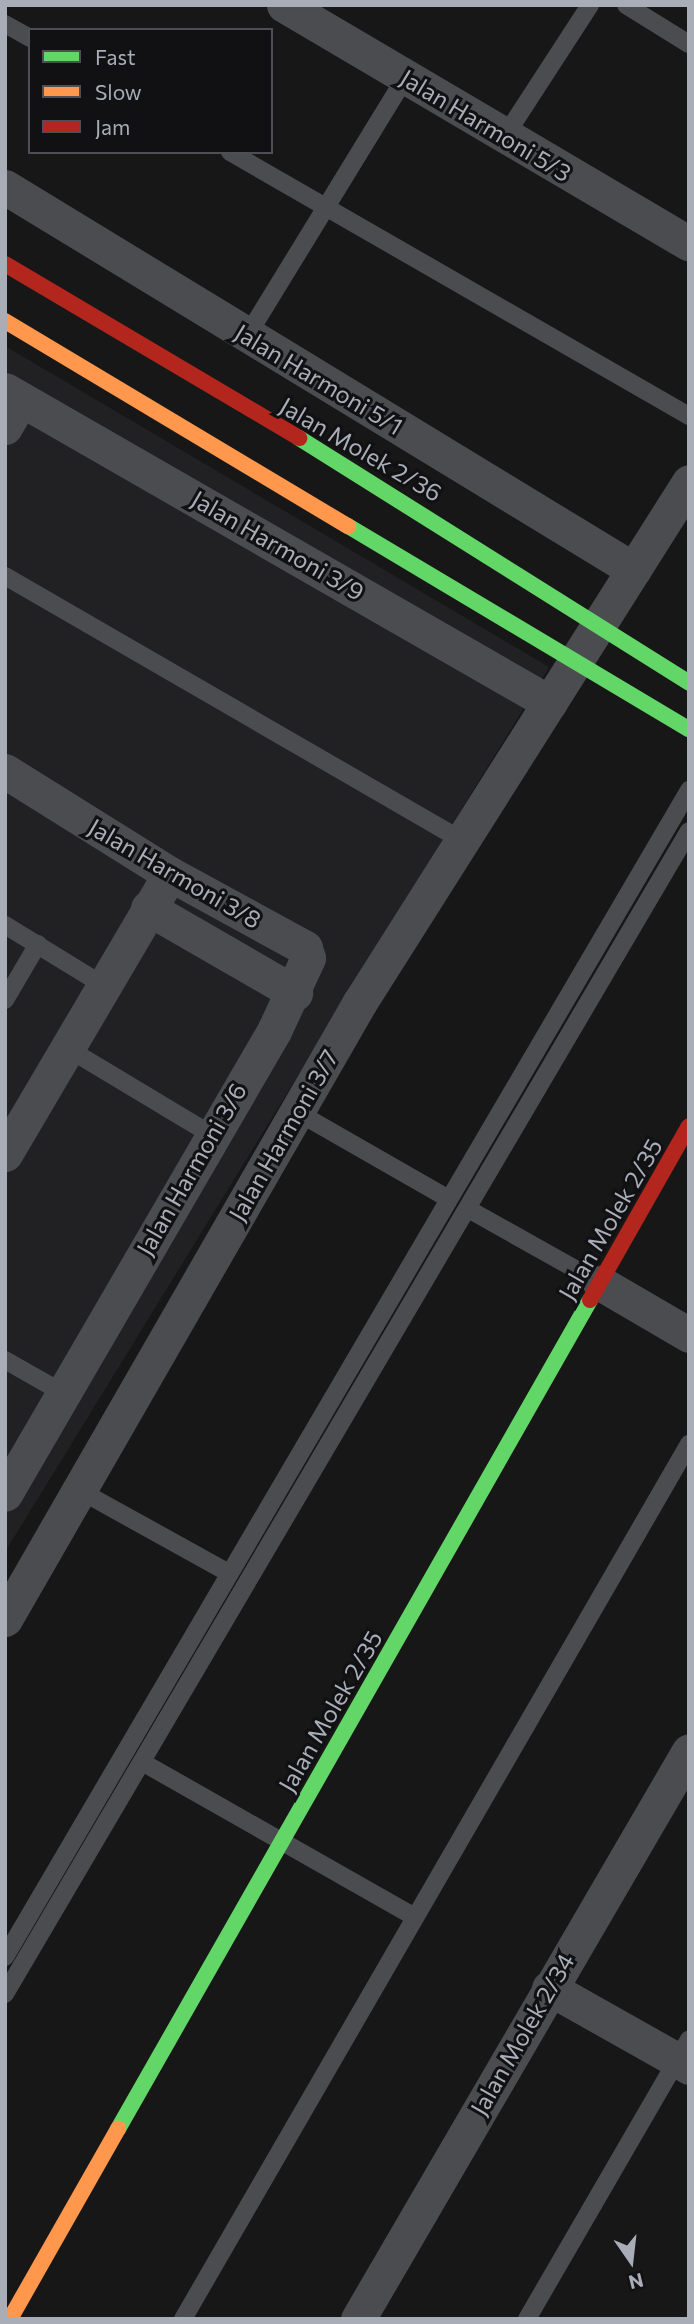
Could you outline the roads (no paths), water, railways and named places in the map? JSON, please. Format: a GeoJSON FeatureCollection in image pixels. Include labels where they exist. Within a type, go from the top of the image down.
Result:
{"type":"FeatureCollection","features":[{"type":"Feature","properties":{"kind":"street","name":"Jalan Harmoni 5/3"},"geometry":{"type":"LineString","coordinates":[[297,9],[406,77],[689,244]]}},
{"type":"Feature","properties":{"kind":"street","name":"Jalan Harmoni 5/1"},"geometry":{"type":"LineString","coordinates":[[5,187],[634,570]]}},
{"type":"Feature","properties":{"kind":"street","name":"Jalan Molek 2/36"},"geometry":{"type":"LineString","coordinates":[[5,264],[437,520],[689,683]]}},
{"type":"Feature","properties":{"kind":"street"},"geometry":{"type":"LineString","coordinates":[[5,321],[689,729]]}},
{"type":"Feature","properties":{"kind":"street","name":"Jalan Harmoni 3/9"},"geometry":{"type":"LineString","coordinates":[[10,405],[550,703]]}},
{"type":"Feature","properties":{"kind":"street","name":"Jalan Harmoni 3/7"},"geometry":{"type":"LineString","coordinates":[[5,1619],[297,1112],[463,841],[602,625],[689,482]]}},
{"type":"Feature","properties":{"kind":"street","name":"Jalan Harmoni 3/8"},"geometry":{"type":"LineString","coordinates":[[5,771],[170,874],[305,947],[306,969],[295,993]]}},
{"type":"Feature","properties":{"kind":"street"},"geometry":{"type":"LineString","coordinates":[[5,1154],[170,874]]}},
{"type":"Feature","properties":{"kind":"street"},"geometry":{"type":"LineString","coordinates":[[148,908],[295,993]]}},
{"type":"Feature","properties":{"kind":"street","name":"Jalan Harmoni 3/6"},"geometry":{"type":"LineString","coordinates":[[5,1494],[210,1134],[295,993]]}},
{"type":"Feature","properties":{"kind":"street","name":"Jalan Molek 2/35"},"geometry":{"type":"LineString","coordinates":[[10,2319],[689,1126]]}},
{"type":"Feature","properties":{"kind":"street"},"geometry":{"type":"LineString","coordinates":[[600,1283],[689,1335]]}},
{"type":"Feature","properties":{"kind":"street","name":"Jalan Molek 2/34"},"geometry":{"type":"LineString","coordinates":[[358,2319],[689,1751]]}},
{"type":"Feature","properties":{"kind":"street"},"geometry":{"type":"LineString","coordinates":[[549,1988],[685,2055]]}},
{"type":"Feature","properties":{"kind":"lane"},"geometry":{"type":"LineString","coordinates":[[505,136],[590,5]]}},
{"type":"Feature","properties":{"kind":"lane"},"geometry":{"type":"LineString","coordinates":[[626,5],[689,44]]}},
{"type":"Feature","properties":{"kind":"lane"},"geometry":{"type":"LineString","coordinates":[[5,24],[28,37]]}},
{"type":"Feature","properties":{"kind":"lane"},"geometry":{"type":"LineString","coordinates":[[247,336],[406,77]]}},
{"type":"Feature","properties":{"kind":"lane"},"geometry":{"type":"LineString","coordinates":[[234,154],[689,416]]}},
{"type":"Feature","properties":{"kind":"lane"},"geometry":{"type":"LineString","coordinates":[[5,576],[463,841]]}},
{"type":"Feature","properties":{"kind":"lane"},"geometry":{"type":"LineString","coordinates":[[8,1948],[689,790]]}},
{"type":"Feature","properties":{"kind":"lane"},"geometry":{"type":"LineString","coordinates":[[5,1994],[470,1210],[689,831]]}},
{"type":"Feature","properties":{"kind":"lane"},"geometry":{"type":"LineString","coordinates":[[5,925],[103,985]]}},
{"type":"Feature","properties":{"kind":"lane"},"geometry":{"type":"LineString","coordinates":[[5,1000],[38,944]]}},
{"type":"Feature","properties":{"kind":"lane"},"geometry":{"type":"LineString","coordinates":[[67,1048],[210,1134]]}},
{"type":"Feature","properties":{"kind":"lane"},"geometry":{"type":"LineString","coordinates":[[297,1112],[447,1198]]}},
{"type":"Feature","properties":{"kind":"lane"},"geometry":{"type":"LineString","coordinates":[[470,1210],[600,1283]]}},
{"type":"Feature","properties":{"kind":"lane"},"geometry":{"type":"LineString","coordinates":[[5,1360],[63,1394]]}},
{"type":"Feature","properties":{"kind":"lane"},"geometry":{"type":"LineString","coordinates":[[183,2319],[689,1444]]}},
{"type":"Feature","properties":{"kind":"lane"},"geometry":{"type":"LineString","coordinates":[[79,1490],[229,1573]]}},
{"type":"Feature","properties":{"kind":"lane"},"geometry":{"type":"LineString","coordinates":[[142,1762],[415,1917]]}},
{"type":"Feature","properties":{"kind":"lane"},"geometry":{"type":"LineString","coordinates":[[527,2319],[685,2055]]}}]}
